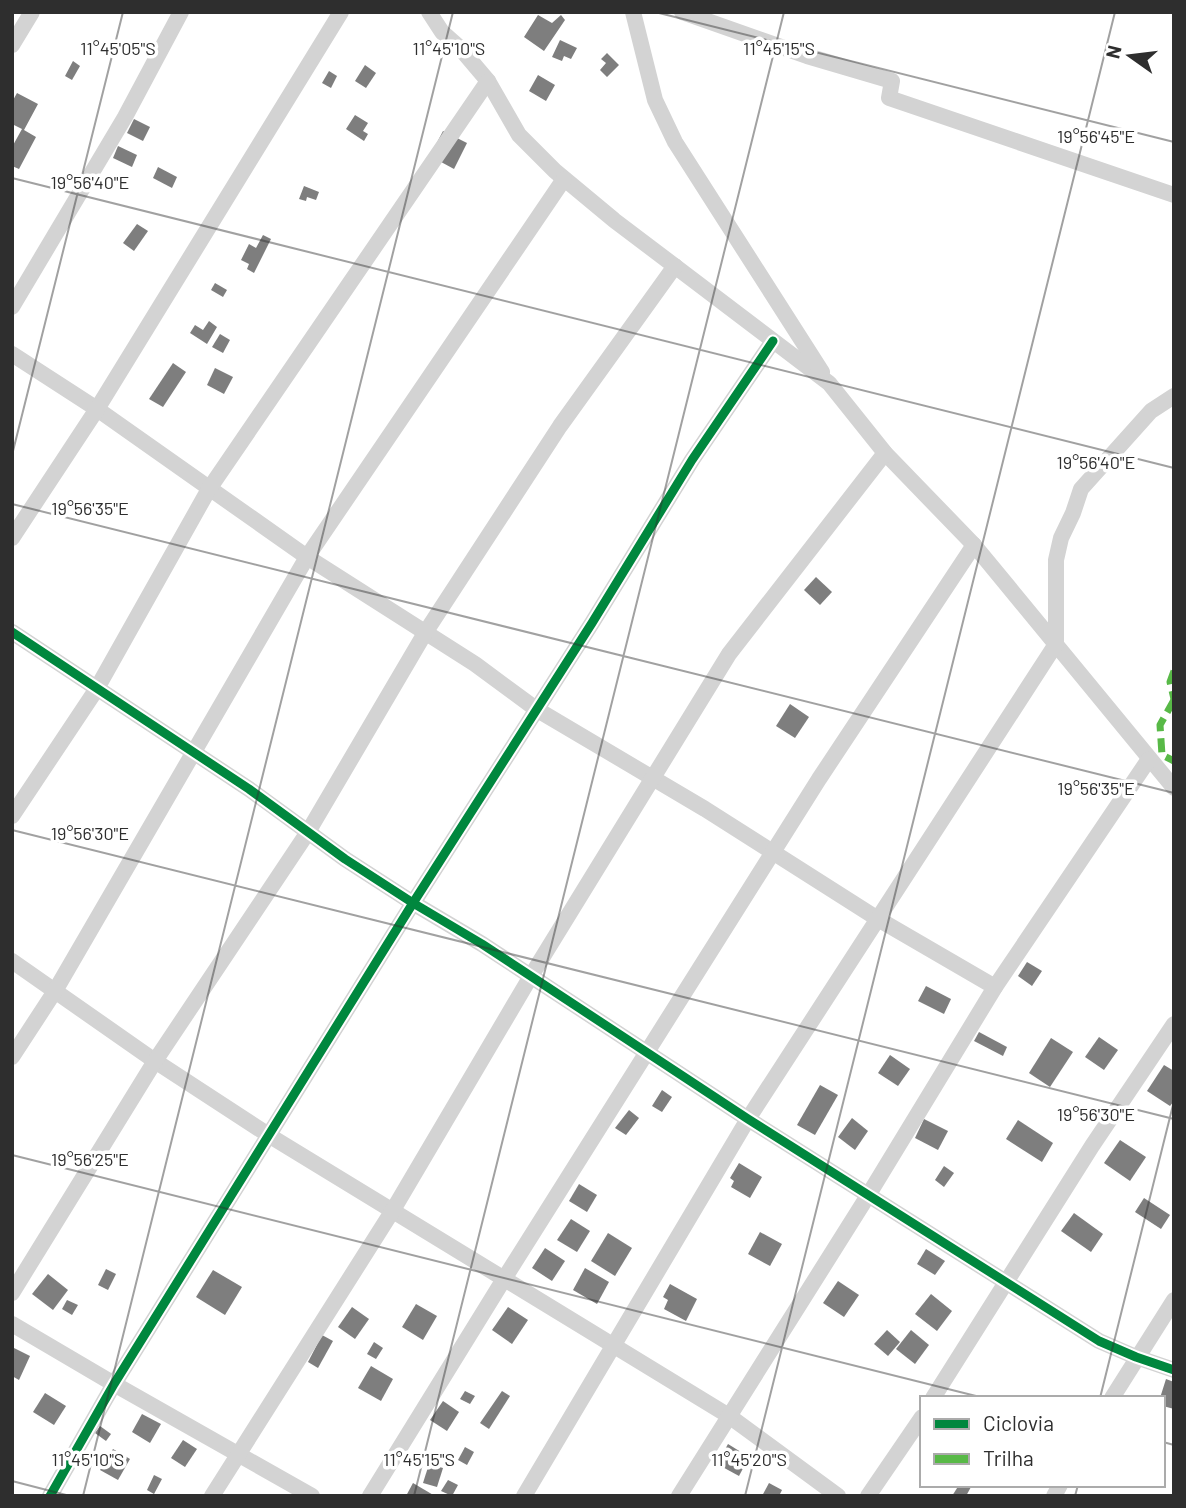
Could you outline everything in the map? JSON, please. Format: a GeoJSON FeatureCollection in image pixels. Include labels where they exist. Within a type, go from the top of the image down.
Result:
{"type":"FeatureCollection","features":[{"type":"Feature","properties":{"kind":"street"},"geometry":{"type":"LineString","coordinates":[[12,46],[32,12]]}},
{"type":"Feature","properties":{"kind":"street"},"geometry":{"type":"LineString","coordinates":[[12,307],[125,117],[181,12]]}},
{"type":"Feature","properties":{"kind":"street"},"geometry":{"type":"LineString","coordinates":[[12,538],[97,409],[341,12]]}},
{"type":"Feature","properties":{"kind":"street"},"geometry":{"type":"LineString","coordinates":[[429,12],[442,32],[460,48],[488,81],[519,135],[564,179],[829,383]]}},
{"type":"Feature","properties":{"kind":"street"},"geometry":{"type":"LineString","coordinates":[[633,12],[656,100],[675,142],[829,383],[885,453],[974,545],[1174,788]]}},
{"type":"Feature","properties":{"kind":"street"},"geometry":{"type":"LineString","coordinates":[[682,12],[807,56],[892,80],[889,99],[1174,195]]}},
{"type":"Feature","properties":{"kind":"street"},"geometry":{"type":"LineString","coordinates":[[12,816],[96,690],[209,489],[488,81]]}},
{"type":"Feature","properties":{"kind":"street"},"geometry":{"type":"LineString","coordinates":[[12,1057],[55,991],[307,557],[564,179]]}},
{"type":"Feature","properties":{"kind":"street"},"geometry":{"type":"LineString","coordinates":[[12,1293],[155,1061],[309,832],[425,633],[560,426],[675,267]]}},
{"type":"Feature","properties":{"kind":"street"},"geometry":{"type":"LineString","coordinates":[[50,1496],[114,1384],[413,903],[692,460],[773,341]]}},
{"type":"Feature","properties":{"kind":"street"},"geometry":{"type":"LineString","coordinates":[[12,354],[97,409],[307,557],[475,664],[536,709],[653,778],[878,919],[995,987]]}},
{"type":"Feature","properties":{"kind":"street"},"geometry":{"type":"LineString","coordinates":[[524,1496],[748,1119],[1056,644],[1056,561],[1061,538],[1082,489],[1152,411],[1174,396]]}},
{"type":"Feature","properties":{"kind":"street"},"geometry":{"type":"LineString","coordinates":[[212,1496],[393,1210],[531,976],[729,654],[885,453]]}},
{"type":"Feature","properties":{"kind":"street"},"geometry":{"type":"LineString","coordinates":[[370,1496],[825,768],[974,545]]}},
{"type":"Feature","properties":{"kind":"street"},"geometry":{"type":"LineString","coordinates":[[12,632],[413,903],[531,976],[748,1119],[1099,1342],[1174,1370]]}},
{"type":"Feature","properties":{"kind":"street"},"geometry":{"type":"LineString","coordinates":[[679,1496],[869,1194],[995,987],[1149,759]]}},
{"type":"Feature","properties":{"kind":"street"},"geometry":{"type":"LineString","coordinates":[[12,961],[155,1061],[270,1136],[729,1416],[838,1496]]}},
{"type":"Feature","properties":{"kind":"street"},"geometry":{"type":"LineString","coordinates":[[934,1396],[1174,1024]]}},
{"type":"Feature","properties":{"kind":"street"},"geometry":{"type":"LineString","coordinates":[[1113,1396],[1174,1300]]}},
{"type":"Feature","properties":{"kind":"street"},"geometry":{"type":"LineString","coordinates":[[12,1324],[312,1496]]}},
{"type":"Feature","properties":{"kind":"street"},"geometry":{"type":"LineString","coordinates":[[868,1496],[920,1419]]}},
{"type":"Feature","properties":{"kind":"building"},"geometry":{"type":"Polygon","coordinates":[[[538,15],[552,23],[561,15],[565,20],[544,51],[524,37],[538,15]]]}},
{"type":"Feature","properties":{"kind":"building"},"geometry":{"type":"Polygon","coordinates":[[[560,40],[577,48],[571,59],[564,56],[562,61],[552,57],[560,40]]]}},
{"type":"Feature","properties":{"kind":"building"},"geometry":{"type":"Polygon","coordinates":[[[607,53],[619,65],[607,77],[600,70],[606,63],[601,59],[607,53]]]}},
{"type":"Feature","properties":{"kind":"building"},"geometry":{"type":"Polygon","coordinates":[[[73,61],[80,66],[72,80],[65,76],[73,61]]]}},
{"type":"Feature","properties":{"kind":"building"},"geometry":{"type":"Polygon","coordinates":[[[365,65],[376,73],[366,88],[355,81],[365,65]]]}},
{"type":"Feature","properties":{"kind":"building"},"geometry":{"type":"Polygon","coordinates":[[[329,71],[337,76],[331,88],[322,83],[329,71]]]}},
{"type":"Feature","properties":{"kind":"building"},"geometry":{"type":"Polygon","coordinates":[[[538,75],[555,85],[546,101],[529,91],[538,75]]]}},
{"type":"Feature","properties":{"kind":"building"},"geometry":{"type":"Polygon","coordinates":[[[17,93],[38,104],[24,130],[36,137],[19,169],[12,166],[12,147],[22,129],[12,124],[12,102],[17,93]]]}},
{"type":"Feature","properties":{"kind":"building"},"geometry":{"type":"Polygon","coordinates":[[[355,115],[368,123],[363,131],[368,134],[364,141],[346,129],[355,115]]]}},
{"type":"Feature","properties":{"kind":"building"},"geometry":{"type":"Polygon","coordinates":[[[134,119],[150,127],[143,141],[127,133],[134,119]]]}},
{"type":"Feature","properties":{"kind":"building"},"geometry":{"type":"Polygon","coordinates":[[[443,131],[467,143],[454,169],[430,156],[443,131]]]}},
{"type":"Feature","properties":{"kind":"building"},"geometry":{"type":"Polygon","coordinates":[[[118,146],[137,155],[132,167],[113,158],[118,146]]]}},
{"type":"Feature","properties":{"kind":"building"},"geometry":{"type":"Polygon","coordinates":[[[158,167],[177,177],[172,188],[153,178],[158,167]]]}},
{"type":"Feature","properties":{"kind":"building"},"geometry":{"type":"Polygon","coordinates":[[[304,186],[319,192],[316,200],[307,197],[306,201],[299,199],[304,186]]]}},
{"type":"Feature","properties":{"kind":"building"},"geometry":{"type":"Polygon","coordinates":[[[137,224],[148,231],[134,251],[123,243],[137,224]]]}},
{"type":"Feature","properties":{"kind":"building"},"geometry":{"type":"Polygon","coordinates":[[[263,235],[271,239],[254,273],[247,269],[249,264],[241,260],[249,244],[256,248],[263,235]]]}},
{"type":"Feature","properties":{"kind":"building"},"geometry":{"type":"Polygon","coordinates":[[[215,283],[227,290],[223,297],[211,290],[215,283]]]}},
{"type":"Feature","properties":{"kind":"building"},"geometry":{"type":"Polygon","coordinates":[[[209,321],[217,327],[207,344],[190,333],[195,325],[203,330],[209,321]]]}},
{"type":"Feature","properties":{"kind":"building"},"geometry":{"type":"Polygon","coordinates":[[[220,334],[230,340],[223,353],[212,347],[220,334]]]}},
{"type":"Feature","properties":{"kind":"building"},"geometry":{"type":"Polygon","coordinates":[[[173,363],[186,372],[163,407],[149,399],[173,363]]]}},
{"type":"Feature","properties":{"kind":"building"},"geometry":{"type":"Polygon","coordinates":[[[215,368],[233,377],[224,394],[207,385],[215,368]]]}},
{"type":"Feature","properties":{"kind":"building"},"geometry":{"type":"Polygon","coordinates":[[[816,577],[832,592],[820,605],[804,590],[816,577]]]}},
{"type":"Feature","properties":{"kind":"building"},"geometry":{"type":"Polygon","coordinates":[[[790,704],[809,717],[795,738],[776,726],[790,704]]]}},
{"type":"Feature","properties":{"kind":"building"},"geometry":{"type":"Polygon","coordinates":[[[1027,962],[1042,971],[1032,986],[1018,976],[1027,962]]]}},
{"type":"Feature","properties":{"kind":"building"},"geometry":{"type":"Polygon","coordinates":[[[926,986],[951,999],[944,1014],[918,1001],[926,986]]]}},
{"type":"Feature","properties":{"kind":"building"},"geometry":{"type":"Polygon","coordinates":[[[979,1032],[1007,1047],[1003,1056],[974,1041],[979,1032]]]}},
{"type":"Feature","properties":{"kind":"building"},"geometry":{"type":"Polygon","coordinates":[[[1099,1037],[1118,1050],[1104,1070],[1085,1057],[1099,1037]]]}},
{"type":"Feature","properties":{"kind":"building"},"geometry":{"type":"Polygon","coordinates":[[[1051,1038],[1073,1052],[1050,1087],[1029,1073],[1051,1038]]]}},
{"type":"Feature","properties":{"kind":"building"},"geometry":{"type":"Polygon","coordinates":[[[890,1055],[910,1069],[898,1086],[878,1073],[890,1055]]]}},
{"type":"Feature","properties":{"kind":"building"},"geometry":{"type":"Polygon","coordinates":[[[1164,1065],[1174,1071],[1174,1101],[1170,1106],[1147,1091],[1164,1065]]]}},
{"type":"Feature","properties":{"kind":"building"},"geometry":{"type":"Polygon","coordinates":[[[820,1085],[838,1095],[815,1135],[797,1125],[820,1085]]]}},
{"type":"Feature","properties":{"kind":"building"},"geometry":{"type":"Polygon","coordinates":[[[662,1090],[672,1097],[662,1112],[652,1106],[662,1090]]]}},
{"type":"Feature","properties":{"kind":"building"},"geometry":{"type":"Polygon","coordinates":[[[629,1110],[639,1118],[626,1135],[615,1128],[629,1110]]]}},
{"type":"Feature","properties":{"kind":"building"},"geometry":{"type":"Polygon","coordinates":[[[852,1118],[868,1131],[855,1150],[838,1137],[852,1118]]]}},
{"type":"Feature","properties":{"kind":"building"},"geometry":{"type":"Polygon","coordinates":[[[924,1119],[948,1131],[938,1150],[915,1138],[924,1119]]]}},
{"type":"Feature","properties":{"kind":"building"},"geometry":{"type":"Polygon","coordinates":[[[1018,1120],[1053,1143],[1042,1162],[1006,1139],[1018,1120]]]}},
{"type":"Feature","properties":{"kind":"building"},"geometry":{"type":"Polygon","coordinates":[[[1120,1140],[1146,1157],[1130,1181],[1104,1163],[1120,1140]]]}},
{"type":"Feature","properties":{"kind":"building"},"geometry":{"type":"Polygon","coordinates":[[[739,1163],[762,1177],[750,1198],[731,1187],[734,1181],[730,1178],[739,1163]]]}},
{"type":"Feature","properties":{"kind":"building"},"geometry":{"type":"Polygon","coordinates":[[[944,1166],[954,1173],[944,1187],[935,1180],[944,1166]]]}},
{"type":"Feature","properties":{"kind":"building"},"geometry":{"type":"Polygon","coordinates":[[[579,1184],[597,1195],[587,1212],[569,1201],[579,1184]]]}},
{"type":"Feature","properties":{"kind":"building"},"geometry":{"type":"Polygon","coordinates":[[[1144,1198],[1170,1215],[1161,1229],[1135,1212],[1144,1198]]]}},
{"type":"Feature","properties":{"kind":"building"},"geometry":{"type":"Polygon","coordinates":[[[1074,1213],[1103,1234],[1091,1252],[1061,1231],[1074,1213]]]}},
{"type":"Feature","properties":{"kind":"building"},"geometry":{"type":"Polygon","coordinates":[[[571,1219],[590,1231],[577,1252],[557,1240],[571,1219]]]}},
{"type":"Feature","properties":{"kind":"building"},"geometry":{"type":"Polygon","coordinates":[[[760,1232],[782,1244],[770,1266],[748,1254],[760,1232]]]}},
{"type":"Feature","properties":{"kind":"building"},"geometry":{"type":"Polygon","coordinates":[[[608,1233],[632,1248],[615,1276],[591,1261],[608,1233]]]}},
{"type":"Feature","properties":{"kind":"building"},"geometry":{"type":"Polygon","coordinates":[[[545,1248],[565,1261],[552,1281],[532,1268],[545,1248]]]}},
{"type":"Feature","properties":{"kind":"building"},"geometry":{"type":"Polygon","coordinates":[[[926,1249],[945,1261],[935,1275],[917,1264],[926,1249]]]}},
{"type":"Feature","properties":{"kind":"building"},"geometry":{"type":"Polygon","coordinates":[[[585,1268],[609,1282],[597,1304],[573,1290],[585,1268]]]}},
{"type":"Feature","properties":{"kind":"building"},"geometry":{"type":"Polygon","coordinates":[[[106,1269],[116,1274],[108,1290],[98,1285],[106,1269]]]}},
{"type":"Feature","properties":{"kind":"building"},"geometry":{"type":"Polygon","coordinates":[[[213,1270],[242,1287],[225,1315],[196,1297],[213,1270]]]}},
{"type":"Feature","properties":{"kind":"building"},"geometry":{"type":"Polygon","coordinates":[[[48,1274],[68,1290],[53,1310],[32,1294],[48,1274]]]}},
{"type":"Feature","properties":{"kind":"building"},"geometry":{"type":"Polygon","coordinates":[[[838,1281],[859,1295],[844,1317],[823,1303],[838,1281]]]}},
{"type":"Feature","properties":{"kind":"building"},"geometry":{"type":"Polygon","coordinates":[[[670,1284],[697,1299],[686,1321],[664,1309],[668,1300],[663,1297],[670,1284]]]}},
{"type":"Feature","properties":{"kind":"building"},"geometry":{"type":"Polygon","coordinates":[[[931,1294],[952,1311],[937,1331],[915,1314],[931,1294]]]}},
{"type":"Feature","properties":{"kind":"building"},"geometry":{"type":"Polygon","coordinates":[[[67,1300],[78,1305],[72,1315],[62,1309],[67,1300]]]}},
{"type":"Feature","properties":{"kind":"building"},"geometry":{"type":"Polygon","coordinates":[[[416,1304],[437,1316],[423,1340],[402,1327],[416,1304]]]}},
{"type":"Feature","properties":{"kind":"building"},"geometry":{"type":"Polygon","coordinates":[[[352,1307],[369,1319],[355,1339],[338,1327],[352,1307]]]}},
{"type":"Feature","properties":{"kind":"building"},"geometry":{"type":"Polygon","coordinates":[[[508,1307],[528,1320],[512,1344],[492,1330],[508,1307]]]}},
{"type":"Feature","properties":{"kind":"building"},"geometry":{"type":"Polygon","coordinates":[[[887,1330],[900,1342],[888,1356],[874,1344],[887,1330]]]}},
{"type":"Feature","properties":{"kind":"building"},"geometry":{"type":"Polygon","coordinates":[[[911,1330],[929,1345],[915,1364],[896,1349],[911,1330]]]}},
{"type":"Feature","properties":{"kind":"building"},"geometry":{"type":"Polygon","coordinates":[[[322,1335],[333,1341],[318,1368],[308,1362],[322,1335]]]}},
{"type":"Feature","properties":{"kind":"building"},"geometry":{"type":"Polygon","coordinates":[[[374,1342],[383,1348],[376,1359],[367,1354],[374,1342]]]}},
{"type":"Feature","properties":{"kind":"building"},"geometry":{"type":"Polygon","coordinates":[[[12,1347],[30,1356],[19,1380],[12,1376],[12,1347]]]}},
{"type":"Feature","properties":{"kind":"building"},"geometry":{"type":"Polygon","coordinates":[[[371,1366],[393,1379],[381,1401],[358,1388],[371,1366]]]}},
{"type":"Feature","properties":{"kind":"building"},"geometry":{"type":"Polygon","coordinates":[[[1166,1379],[1174,1382],[1174,1409],[1165,1407],[1165,1396],[1161,1396],[1166,1379]]]}},
{"type":"Feature","properties":{"kind":"building"},"geometry":{"type":"Polygon","coordinates":[[[465,1391],[475,1396],[470,1404],[460,1399],[465,1391]]]}},
{"type":"Feature","properties":{"kind":"building"},"geometry":{"type":"Polygon","coordinates":[[[502,1391],[510,1396],[489,1429],[480,1423],[502,1391]]]}},
{"type":"Feature","properties":{"kind":"building"},"geometry":{"type":"Polygon","coordinates":[[[45,1393],[66,1406],[54,1425],[33,1412],[45,1393]]]}},
{"type":"Feature","properties":{"kind":"building"},"geometry":{"type":"Polygon","coordinates":[[[443,1401],[459,1412],[447,1431],[430,1420],[443,1401]]]}},
{"type":"Feature","properties":{"kind":"building"},"geometry":{"type":"Polygon","coordinates":[[[142,1414],[161,1424],[150,1443],[132,1432],[142,1414]]]}},
{"type":"Feature","properties":{"kind":"building"},"geometry":{"type":"Polygon","coordinates":[[[100,1426],[111,1434],[106,1441],[95,1433],[100,1426]]]}},
{"type":"Feature","properties":{"kind":"building"},"geometry":{"type":"Polygon","coordinates":[[[183,1440],[197,1449],[185,1467],[171,1458],[183,1440]]]}},
{"type":"Feature","properties":{"kind":"building"},"geometry":{"type":"Polygon","coordinates":[[[728,1444],[749,1457],[739,1476],[717,1464],[728,1444]]]}},
{"type":"Feature","properties":{"kind":"building"},"geometry":{"type":"Polygon","coordinates":[[[465,1447],[474,1452],[467,1465],[458,1460],[465,1447]]]}},
{"type":"Feature","properties":{"kind":"building"},"geometry":{"type":"Polygon","coordinates":[[[113,1449],[130,1459],[118,1480],[100,1470],[113,1449]]]}},
{"type":"Feature","properties":{"kind":"building"},"geometry":{"type":"Polygon","coordinates":[[[429,1464],[443,1468],[437,1487],[423,1483],[429,1464]]]}},
{"type":"Feature","properties":{"kind":"building"},"geometry":{"type":"Polygon","coordinates":[[[154,1475],[162,1479],[154,1494],[147,1490],[154,1475]]]}},
{"type":"Feature","properties":{"kind":"building"},"geometry":{"type":"Polygon","coordinates":[[[448,1480],[458,1485],[452,1496],[441,1491],[448,1480]]]}},
{"type":"Feature","properties":{"kind":"building"},"geometry":{"type":"Polygon","coordinates":[[[413,1483],[435,1496],[406,1496],[413,1483]]]}},
{"type":"Feature","properties":{"kind":"building"},"geometry":{"type":"Polygon","coordinates":[[[769,1483],[782,1490],[779,1496],[762,1496],[769,1483]]]}},
{"type":"Feature","properties":{"kind":"building"},"geometry":{"type":"Polygon","coordinates":[[[958,1487],[971,1487],[966,1496],[952,1496],[958,1487]]]}},
{"type":"Feature","properties":{"kind":"marked path"},"geometry":{"type":"LineString","coordinates":[[1174,671],[1170,682],[1174,699]]}},
{"type":"Feature","properties":{"kind":"marked path"},"geometry":{"type":"LineString","coordinates":[[1174,700],[1160,725],[1162,755],[1174,761]]}},
{"type":"Feature","properties":{"kind":"cycle path"},"geometry":{"type":"LineString","coordinates":[[50,1496],[114,1384],[413,903],[592,623],[692,460],[773,341]]}},
{"type":"Feature","properties":{"kind":"cycle path"},"geometry":{"type":"LineString","coordinates":[[12,632],[249,789],[345,859],[482,944],[748,1119],[1099,1341],[1174,1370]]}}]}
